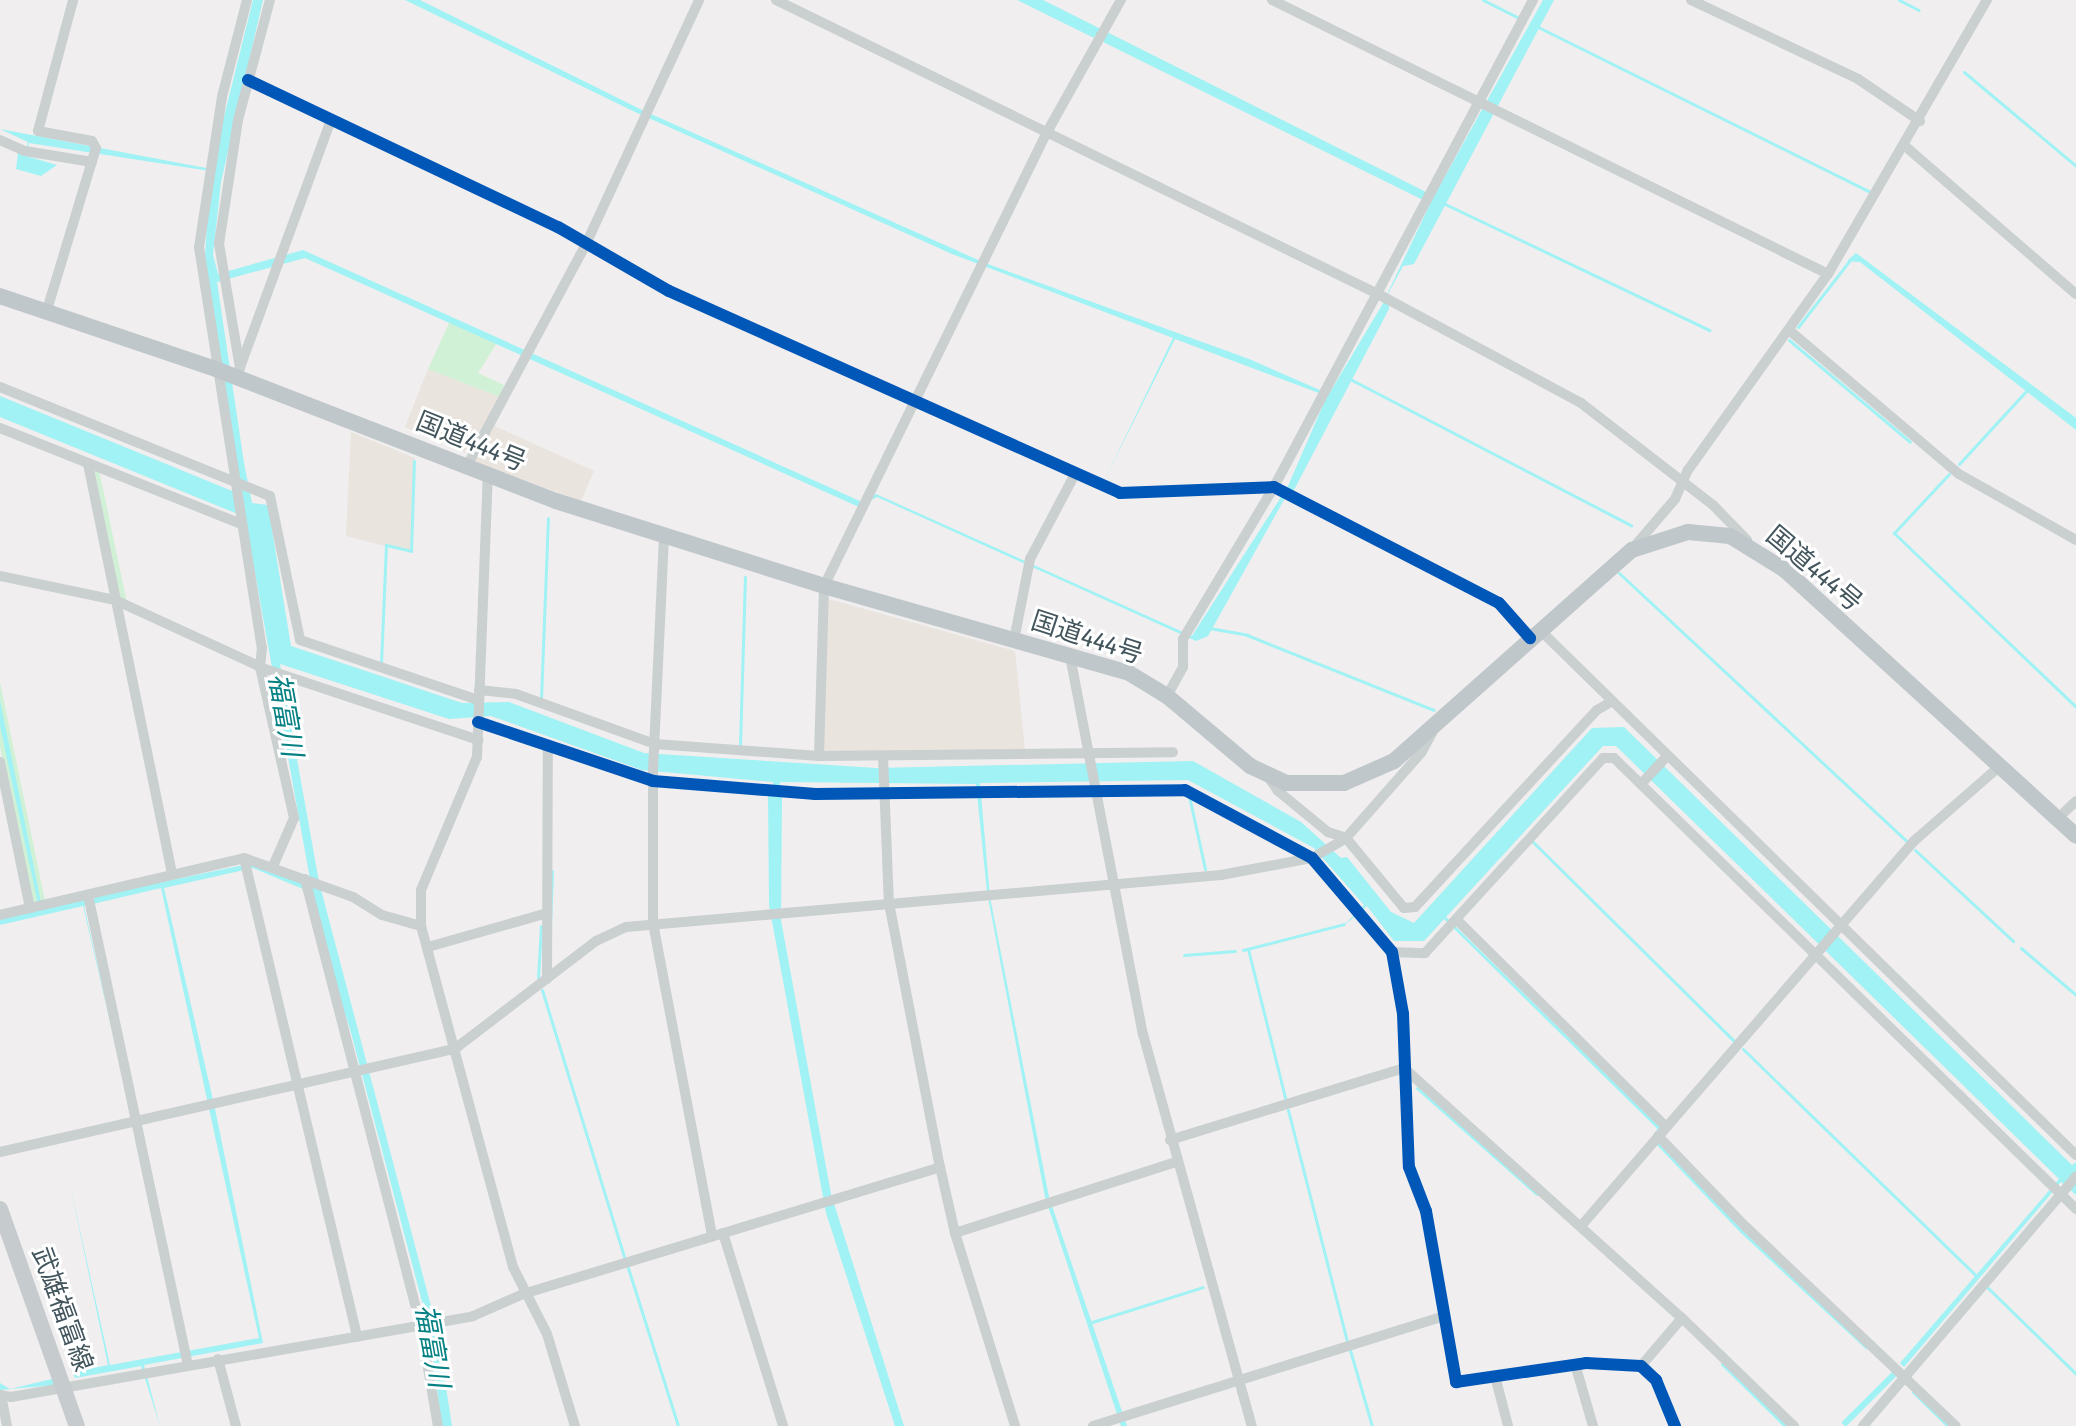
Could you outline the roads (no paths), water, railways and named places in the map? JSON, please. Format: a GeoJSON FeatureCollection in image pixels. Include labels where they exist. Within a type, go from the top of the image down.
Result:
{"type":"FeatureCollection","features":[{"type":"Feature","properties":{"kind":"highway","name":"国道444号"},"geometry":{"type":"LineString","coordinates":[[0,296],[218,370],[238,372],[488,476],[664,537],[1129,673],[1167,696],[1232,754],[1269,778],[1318,786],[1344,783],[1394,761],[1632,550],[1688,532],[1730,536],[1754,547],[2076,836]]}},
{"type":"Feature","properties":{"kind":"main road","name":"武雄福富線"},"geometry":{"type":"LineString","coordinates":[[0,1209],[60,1387],[77,1426]]}},
{"type":"Feature","properties":{"kind":"street"},"geometry":{"type":"LineString","coordinates":[[47,310],[94,155],[92,141],[38,131],[73,0]]}},
{"type":"Feature","properties":{"kind":"street"},"geometry":{"type":"LineString","coordinates":[[247,0],[209,171],[200,267],[263,668],[294,818],[273,866]]}},
{"type":"Feature","properties":{"kind":"street"},"geometry":{"type":"LineString","coordinates":[[238,372],[219,244],[248,80],[270,0]]}},
{"type":"Feature","properties":{"kind":"street"},"geometry":{"type":"LineString","coordinates":[[467,466],[585,246],[699,0]]}},
{"type":"Feature","properties":{"kind":"street"},"geometry":{"type":"LineString","coordinates":[[776,0],[1382,297],[1581,403],[1713,505],[1754,547]]}},
{"type":"Feature","properties":{"kind":"street"},"geometry":{"type":"LineString","coordinates":[[819,756],[824,586],[869,500],[1046,134],[1121,0]]}},
{"type":"Feature","properties":{"kind":"street"},"geometry":{"type":"LineString","coordinates":[[1272,0],[1828,274]]}},
{"type":"Feature","properties":{"kind":"street"},"geometry":{"type":"LineString","coordinates":[[1167,696],[1183,667],[1186,635],[1282,491],[1324,392],[1382,297],[1429,196],[1487,106],[1533,0]]}},
{"type":"Feature","properties":{"kind":"street"},"geometry":{"type":"LineString","coordinates":[[1691,0],[1858,79],[1920,121]]}},
{"type":"Feature","properties":{"kind":"street"},"geometry":{"type":"LineString","coordinates":[[1632,550],[1682,484],[1828,274],[1920,121],[1987,0]]}},
{"type":"Feature","properties":{"kind":"street"},"geometry":{"type":"LineString","coordinates":[[248,80],[558,227],[585,246],[669,291],[1120,493],[1282,491],[1499,603],[1611,702],[1839,929],[2076,1155]]}},
{"type":"Feature","properties":{"kind":"street"},"geometry":{"type":"LineString","coordinates":[[238,372],[331,120]]}},
{"type":"Feature","properties":{"kind":"street"},"geometry":{"type":"LineString","coordinates":[[0,140],[26,151],[94,155]]}},
{"type":"Feature","properties":{"kind":"street"},"geometry":{"type":"LineString","coordinates":[[1905,146],[2076,294]]}},
{"type":"Feature","properties":{"kind":"street"},"geometry":{"type":"LineString","coordinates":[[1789,330],[1959,474],[2076,540]]}},
{"type":"Feature","properties":{"kind":"street"},"geometry":{"type":"LineString","coordinates":[[0,387],[256,490],[275,501],[300,640],[479,695],[516,694],[654,748],[883,761],[1173,752]]}},
{"type":"Feature","properties":{"kind":"street"},"geometry":{"type":"LineString","coordinates":[[0,428],[240,521]]}},
{"type":"Feature","properties":{"kind":"street"},"geometry":{"type":"LineString","coordinates":[[88,464],[172,875]]}},
{"type":"Feature","properties":{"kind":"street"},"geometry":{"type":"LineString","coordinates":[[1014,640],[1029,564],[1075,474]]}},
{"type":"Feature","properties":{"kind":"street"},"geometry":{"type":"LineString","coordinates":[[488,476],[477,757],[421,890],[421,926],[523,1294],[547,1334],[575,1426]]}},
{"type":"Feature","properties":{"kind":"street"},"geometry":{"type":"LineString","coordinates":[[664,537],[653,777],[653,923],[718,1235],[783,1426]]}},
{"type":"Feature","properties":{"kind":"street"},"geometry":{"type":"LineString","coordinates":[[0,576],[115,600],[263,668],[478,740]]}},
{"type":"Feature","properties":{"kind":"street"},"geometry":{"type":"LineString","coordinates":[[1070,656],[1143,1034],[1176,1162],[1252,1426]]}},
{"type":"Feature","properties":{"kind":"street"},"geometry":{"type":"LineString","coordinates":[[1269,778],[1278,791],[1343,842],[1392,902],[1404,908],[1415,907],[1597,710],[1611,702]]}},
{"type":"Feature","properties":{"kind":"street"},"geometry":{"type":"LineString","coordinates":[[478,721],[548,746],[653,777],[815,794],[884,789],[1185,790],[1312,858],[1392,952],[1403,1014],[1409,1167],[1426,1211],[1456,1382],[1575,1364],[1641,1366],[1656,1380],[1675,1426]]}},
{"type":"Feature","properties":{"kind":"street"},"geometry":{"type":"LineString","coordinates":[[0,1152],[295,1081],[456,1048],[612,931],[653,923],[1221,875],[1312,858],[1343,842],[1421,753],[1434,728]]}},
{"type":"Feature","properties":{"kind":"street"},"geometry":{"type":"LineString","coordinates":[[547,979],[548,746]]}},
{"type":"Feature","properties":{"kind":"street"},"geometry":{"type":"LineString","coordinates":[[1641,784],[1667,756]]}},
{"type":"Feature","properties":{"kind":"street"},"geometry":{"type":"LineString","coordinates":[[1392,952],[1425,953],[1603,758],[1614,758],[1818,953],[2076,1209]]}},
{"type":"Feature","properties":{"kind":"street"},"geometry":{"type":"LineString","coordinates":[[883,761],[889,903],[940,1167],[955,1233],[1015,1426]]}},
{"type":"Feature","properties":{"kind":"street"},"geometry":{"type":"LineString","coordinates":[[0,762],[36,907]]}},
{"type":"Feature","properties":{"kind":"street"},"geometry":{"type":"LineString","coordinates":[[1581,1226],[1914,841],[2000,766]]}},
{"type":"Feature","properties":{"kind":"street"},"geometry":{"type":"LineString","coordinates":[[2057,819],[2076,801]]}},
{"type":"Feature","properties":{"kind":"street"},"geometry":{"type":"LineString","coordinates":[[246,865],[357,1337]]}},
{"type":"Feature","properties":{"kind":"street"},"geometry":{"type":"LineString","coordinates":[[0,915],[172,875],[246,865],[273,866],[307,883],[323,885],[382,915],[421,926]]}},
{"type":"Feature","properties":{"kind":"street"},"geometry":{"type":"LineString","coordinates":[[307,883],[426,1326],[438,1426]]}},
{"type":"Feature","properties":{"kind":"street"},"geometry":{"type":"LineString","coordinates":[[88,895],[186,1357]]}},
{"type":"Feature","properties":{"kind":"street"},"geometry":{"type":"LineString","coordinates":[[428,947],[547,913]]}},
{"type":"Feature","properties":{"kind":"street"},"geometry":{"type":"LineString","coordinates":[[1453,923],[1662,1131],[1746,1227],[1956,1426]]}},
{"type":"Feature","properties":{"kind":"street"},"geometry":{"type":"LineString","coordinates":[[1170,1140],[1404,1068]]}},
{"type":"Feature","properties":{"kind":"street"},"geometry":{"type":"LineString","coordinates":[[1404,1068],[1682,1318],[1794,1426]]}},
{"type":"Feature","properties":{"kind":"street"},"geometry":{"type":"LineString","coordinates":[[955,1233],[1176,1162]]}},
{"type":"Feature","properties":{"kind":"street"},"geometry":{"type":"LineString","coordinates":[[7,1426],[0,1395],[143,1372],[186,1357],[218,1359],[473,1316],[523,1294],[940,1167]]}},
{"type":"Feature","properties":{"kind":"street"},"geometry":{"type":"LineString","coordinates":[[1863,1426],[1901,1372],[2058,1189],[2076,1177]]}},
{"type":"Feature","properties":{"kind":"street"},"geometry":{"type":"LineString","coordinates":[[1093,1426],[1445,1316]]}},
{"type":"Feature","properties":{"kind":"street"},"geometry":{"type":"LineString","coordinates":[[1641,1366],[1682,1318]]}},
{"type":"Feature","properties":{"kind":"street"},"geometry":{"type":"LineString","coordinates":[[218,1359],[236,1426]]}},
{"type":"Feature","properties":{"kind":"street"},"geometry":{"type":"LineString","coordinates":[[1575,1364],[1593,1426]]}},
{"type":"Feature","properties":{"kind":"street"},"geometry":{"type":"LineString","coordinates":[[1495,1376],[1508,1426]]}},
{"type":"Feature","properties":{"kind":"water","name":"福富川"},"geometry":{"type":"Polygon","coordinates":[[[253,0],[263,0],[221,182],[213,255],[218,274],[303,250],[862,502],[876,494],[1192,636],[1288,486],[1327,396],[1175,339],[1105,479],[1173,338],[952,254],[633,111],[405,0],[420,0],[642,110],[985,263],[1249,359],[1329,394],[1382,305],[1432,200],[1421,199],[1105,43],[1096,34],[1094,38],[1017,0],[1043,0],[1434,196],[1543,0],[1554,0],[1414,264],[1403,266],[1388,294],[1389,309],[1294,490],[1290,489],[1208,636],[1196,641],[877,497],[859,507],[305,258],[217,282],[252,503],[268,505],[291,646],[462,703],[509,702],[644,753],[876,768],[1193,761],[1301,822],[1341,858],[1347,857],[1391,912],[1414,923],[1592,728],[1624,727],[2072,1165],[2076,1162],[2076,1195],[2061,1182],[1904,1367],[1900,1363],[2059,1179],[1616,746],[1603,746],[1424,941],[1394,941],[1367,906],[1342,927],[1364,905],[1314,848],[1188,780],[980,783],[990,897],[1049,1197],[1127,1426],[1121,1426],[1045,1197],[987,892],[976,784],[780,782],[779,788],[773,788],[773,782],[642,770],[491,716],[449,719],[280,664],[319,882],[437,1329],[452,1426],[442,1426],[429,1328],[350,1029],[303,889],[253,868],[164,888],[214,1104],[263,1343],[144,1365],[160,1426],[141,1366],[75,1378],[73,1372],[108,1365],[70,1185],[110,1365],[259,1338],[161,888],[84,906],[129,1103],[83,906],[0,925],[0,918],[39,909],[0,726],[0,700],[42,907],[253,863],[311,885],[245,517],[0,417],[0,396],[242,495],[205,257],[210,171],[29,143],[26,156],[57,165],[41,176],[16,169],[18,153],[25,155],[28,142],[0,129],[211,169],[253,0]]]}},
{"type":"Feature","properties":{"kind":"water"},"geometry":{"type":"Polygon","coordinates":[[[1856,253],[2076,418],[2076,430],[1860,262],[1847,261],[1856,253]]]}},
{"type":"Feature","properties":{"kind":"water"},"geometry":{"type":"Polygon","coordinates":[[[768,796],[782,797],[781,920],[831,1194],[904,1426],[895,1426],[826,1213],[769,905],[768,796]]]}},
{"type":"Feature","properties":{"kind":"water"},"geometry":{"type":"Polygon","coordinates":[[[1893,1371],[1897,1375],[1846,1426],[1841,1423],[1893,1371]]]}},
{"type":"Feature","properties":{"kind":"water"},"geometry":{"type":"Polygon","coordinates":[[[56,1378],[71,1426],[55,1385],[0,1390],[0,1383],[10,1389],[56,1378]]]}},
{"type":"Feature","properties":{"kind":"waterway"},"geometry":{"type":"LineString","coordinates":[[1483,0],[1519,18]]}},
{"type":"Feature","properties":{"kind":"waterway"},"geometry":{"type":"LineString","coordinates":[[1899,0],[1919,10]]}},
{"type":"Feature","properties":{"kind":"waterway"},"geometry":{"type":"LineString","coordinates":[[1538,27],[1868,191]]}},
{"type":"Feature","properties":{"kind":"waterway"},"geometry":{"type":"LineString","coordinates":[[1964,72],[2076,166]]}},
{"type":"Feature","properties":{"kind":"waterway"},"geometry":{"type":"LineString","coordinates":[[1445,204],[1709,330]]}},
{"type":"Feature","properties":{"kind":"waterway"},"geometry":{"type":"LineString","coordinates":[[1798,327],[1850,260]]}},
{"type":"Feature","properties":{"kind":"waterway"},"geometry":{"type":"LineString","coordinates":[[1789,340],[1910,442]]}},
{"type":"Feature","properties":{"kind":"waterway"},"geometry":{"type":"LineString","coordinates":[[1350,379],[1631,525]]}},
{"type":"Feature","properties":{"kind":"waterway"},"geometry":{"type":"LineString","coordinates":[[1959,464],[2027,390]]}},
{"type":"Feature","properties":{"kind":"waterway"},"geometry":{"type":"LineString","coordinates":[[381,664],[386,545],[411,551],[414,461]]}},
{"type":"Feature","properties":{"kind":"waterway"},"geometry":{"type":"LineString","coordinates":[[1949,474],[1894,533],[2076,707]]}},
{"type":"Feature","properties":{"kind":"waterway"},"geometry":{"type":"LineString","coordinates":[[541,699],[548,518]]}},
{"type":"Feature","properties":{"kind":"waterway"},"geometry":{"type":"LineString","coordinates":[[1619,573],[1907,842]]}},
{"type":"Feature","properties":{"kind":"waterway"},"geometry":{"type":"LineString","coordinates":[[740,745],[745,577]]}},
{"type":"Feature","properties":{"kind":"waterway"},"geometry":{"type":"LineString","coordinates":[[1209,628],[1247,635],[1434,710]]}},
{"type":"Feature","properties":{"kind":"waterway"},"geometry":{"type":"LineString","coordinates":[[1189,796],[1205,869]]}},
{"type":"Feature","properties":{"kind":"waterway"},"geometry":{"type":"LineString","coordinates":[[1533,842],[1734,1041]]}},
{"type":"Feature","properties":{"kind":"waterway"},"geometry":{"type":"LineString","coordinates":[[1915,850],[2013,941]]}},
{"type":"Feature","properties":{"kind":"waterway"},"geometry":{"type":"LineString","coordinates":[[550,926],[552,871]]}},
{"type":"Feature","properties":{"kind":"waterway"},"geometry":{"type":"LineString","coordinates":[[1444,917],[1659,1128],[1655,1134]]}},
{"type":"Feature","properties":{"kind":"waterway"},"geometry":{"type":"LineString","coordinates":[[1243,950],[1344,924]]}},
{"type":"Feature","properties":{"kind":"waterway"},"geometry":{"type":"LineString","coordinates":[[538,978],[541,926]]}},
{"type":"Feature","properties":{"kind":"waterway"},"geometry":{"type":"LineString","coordinates":[[2021,948],[2076,995]]}},
{"type":"Feature","properties":{"kind":"waterway"},"geometry":{"type":"LineString","coordinates":[[1248,949],[1286,1101]]}},
{"type":"Feature","properties":{"kind":"waterway"},"geometry":{"type":"LineString","coordinates":[[1184,955],[1235,951]]}},
{"type":"Feature","properties":{"kind":"waterway"},"geometry":{"type":"LineString","coordinates":[[542,990],[624,1257]]}},
{"type":"Feature","properties":{"kind":"waterway"},"geometry":{"type":"LineString","coordinates":[[1743,1049],[1975,1275]]}},
{"type":"Feature","properties":{"kind":"waterway"},"geometry":{"type":"LineString","coordinates":[[1417,1088],[1537,1194]]}},
{"type":"Feature","properties":{"kind":"waterway"},"geometry":{"type":"LineString","coordinates":[[1288,1110],[1347,1341]]}},
{"type":"Feature","properties":{"kind":"waterway"},"geometry":{"type":"LineString","coordinates":[[1657,1143],[1741,1231],[1866,1347]]}},
{"type":"Feature","properties":{"kind":"waterway"},"geometry":{"type":"LineString","coordinates":[[628,1268],[678,1426]]}},
{"type":"Feature","properties":{"kind":"waterway"},"geometry":{"type":"LineString","coordinates":[[1092,1322],[1203,1287]]}},
{"type":"Feature","properties":{"kind":"waterway"},"geometry":{"type":"LineString","coordinates":[[1987,1287],[2076,1374]]}},
{"type":"Feature","properties":{"kind":"waterway"},"geometry":{"type":"LineString","coordinates":[[1350,1350],[1372,1426]]}},
{"type":"Feature","properties":{"kind":"waterway"},"geometry":{"type":"LineString","coordinates":[[1722,1364],[1785,1426]]}},
{"type":"Feature","properties":{"kind":"waterway"},"geometry":{"type":"LineString","coordinates":[[1913,1392],[1948,1426]]}}]}
